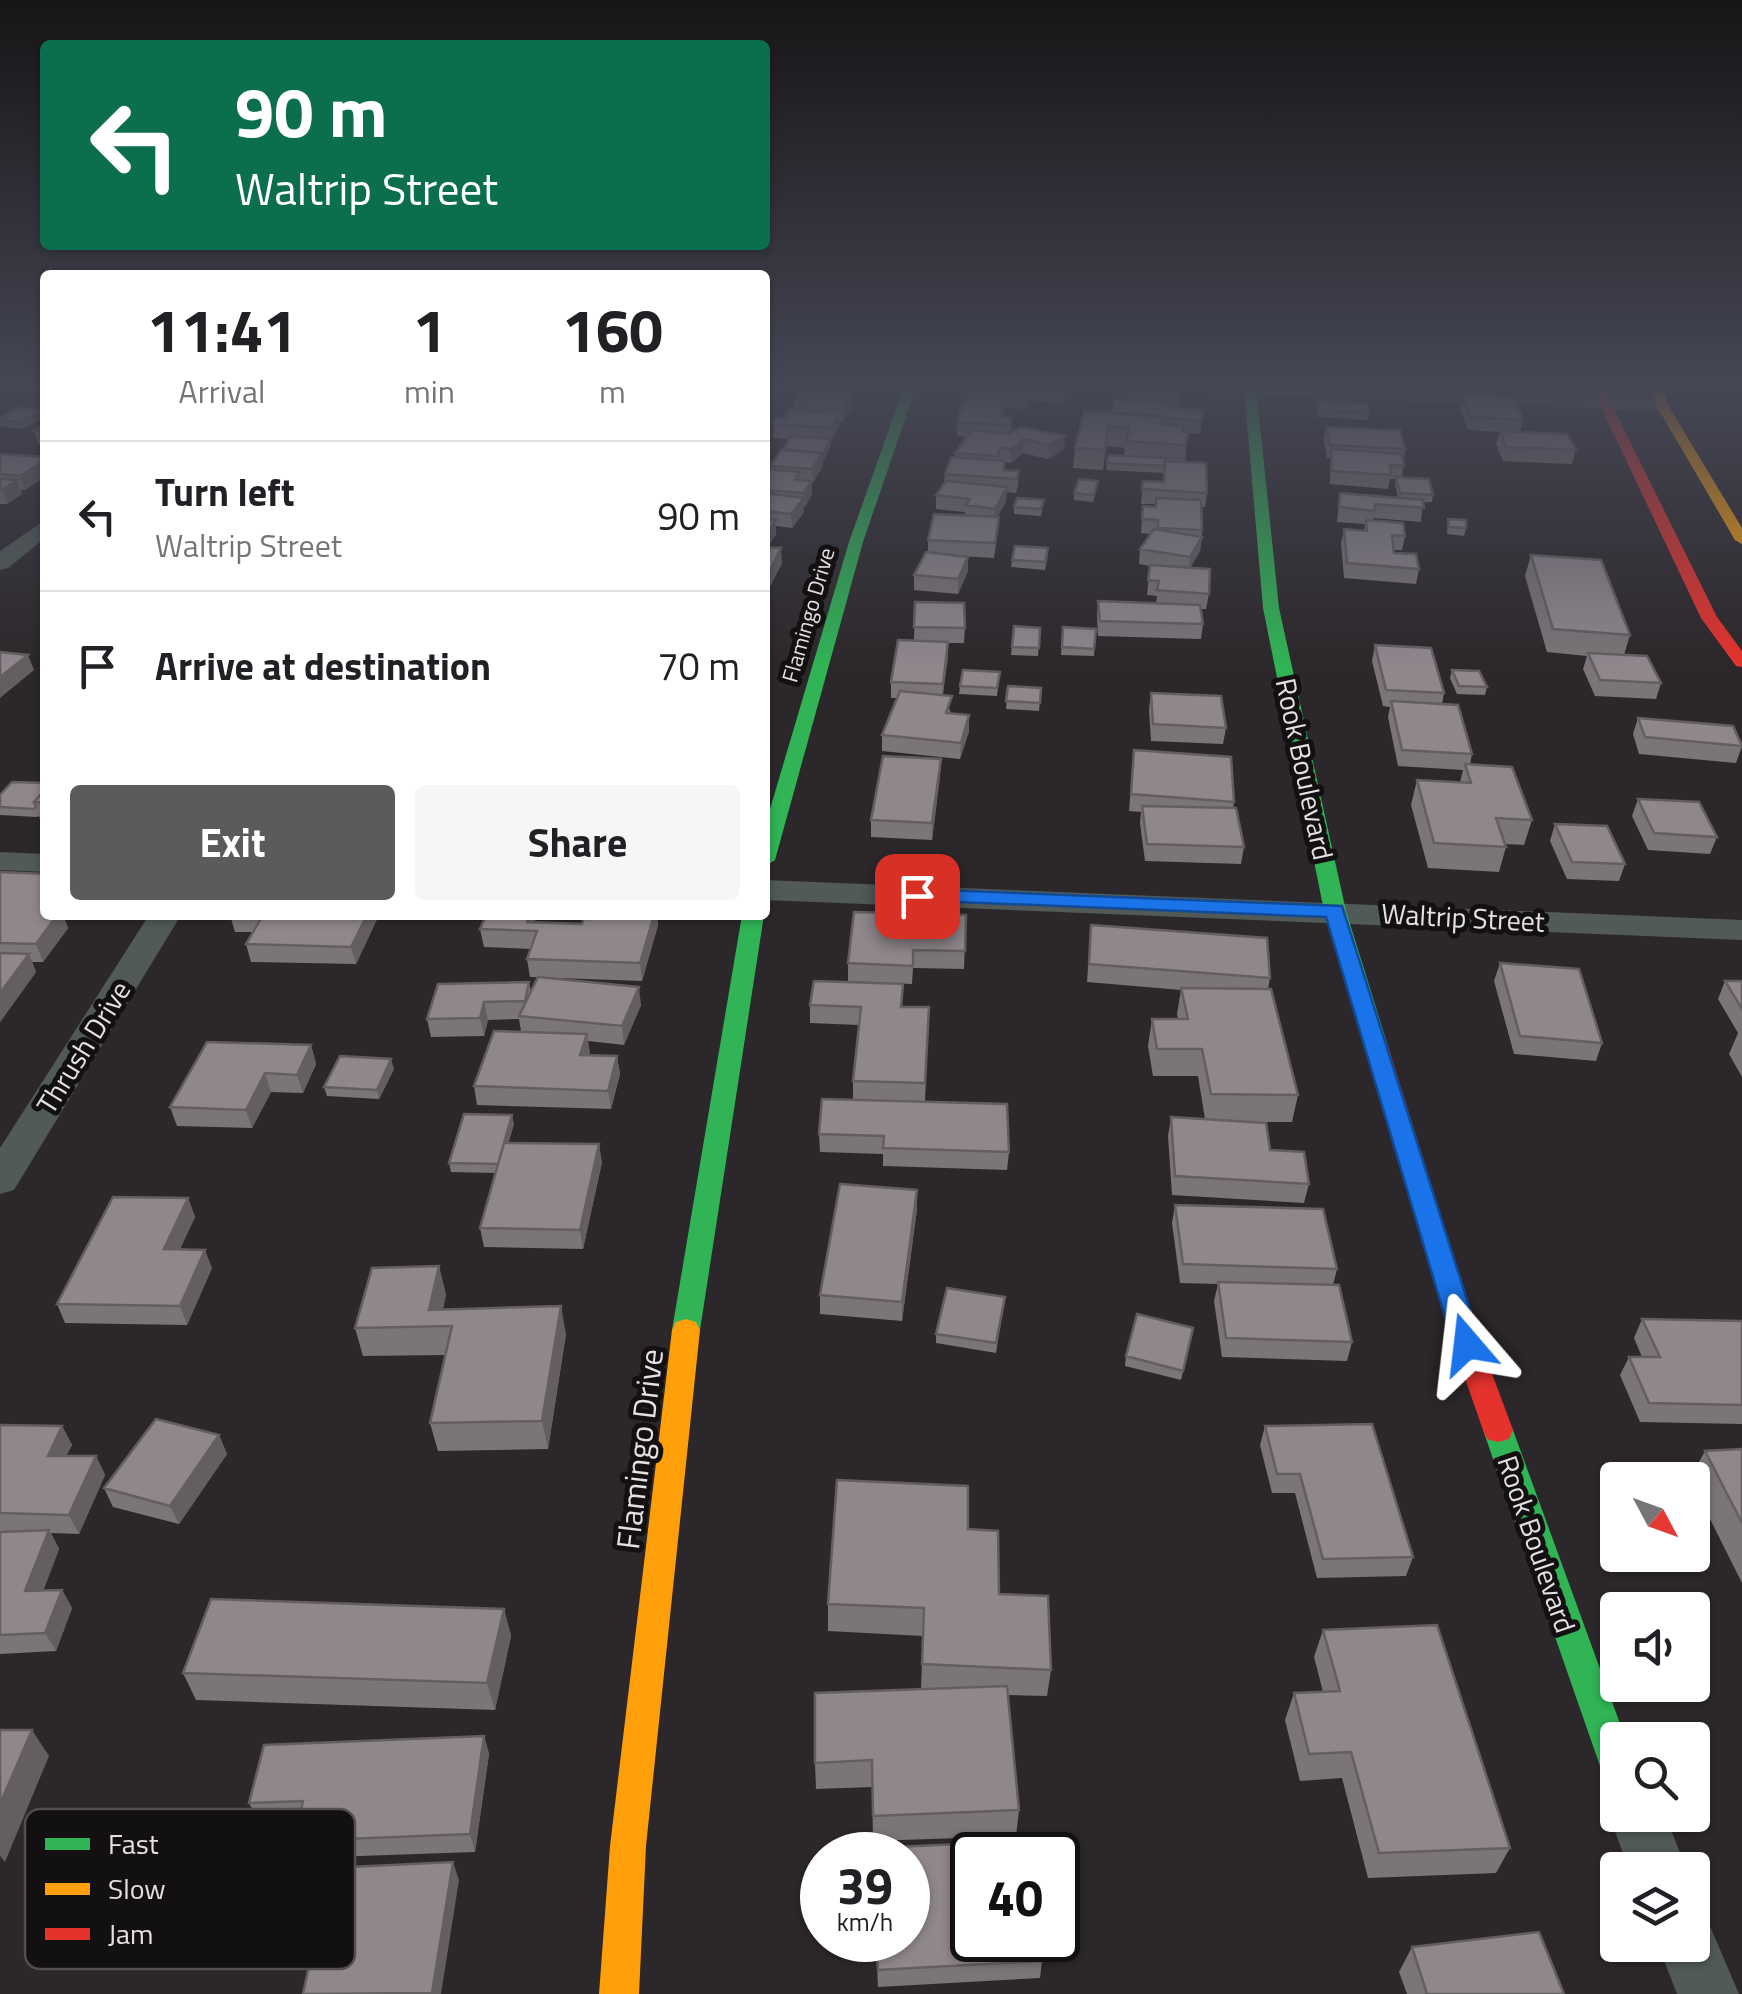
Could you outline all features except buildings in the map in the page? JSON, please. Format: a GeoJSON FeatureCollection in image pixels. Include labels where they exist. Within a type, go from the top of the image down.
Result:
{"type":"FeatureCollection","features":[{"type":"Feature","properties":{"kind":"street","name":"Flamingo Drive"},"geometry":{"type":"LineString","coordinates":[[770,843],[856,542],[878,480]]}},
{"type":"Feature","properties":{"kind":"street","name":"Rook Boulevard"},"geometry":{"type":"LineString","coordinates":[[1259,480],[1271,608],[1334,910],[1467,1344],[1602,1722]]}},
{"type":"Feature","properties":{"kind":"street"},"geometry":{"type":"LineString","coordinates":[[1644,480],[1710,618],[1742,662]]}},
{"type":"Feature","properties":{"kind":"street"},"geometry":{"type":"LineString","coordinates":[[1707,480],[1742,540]]}},
{"type":"Feature","properties":{"kind":"street"},"geometry":{"type":"LineString","coordinates":[[0,563],[40,531]]}},
{"type":"Feature","properties":{"kind":"street"},"geometry":{"type":"LineString","coordinates":[[0,862],[40,863]]}},
{"type":"Feature","properties":{"kind":"street","name":"Waltrip Street"},"geometry":{"type":"LineString","coordinates":[[770,890],[1334,910],[1742,930]]}},
{"type":"Feature","properties":{"kind":"street","name":"Thrush Drive"},"geometry":{"type":"LineString","coordinates":[[0,1180],[162,920]]}},
{"type":"Feature","properties":{"kind":"street","name":"Flamingo Drive"},"geometry":{"type":"LineString","coordinates":[[618,1994],[628,1846],[676,1390],[752,920]]}},
{"type":"Feature","properties":{"kind":"street"},"geometry":{"type":"LineString","coordinates":[[1695,1962],[1708,1994]]}},
{"type":"Feature","properties":{"kind":"traffic: fast"},"geometry":{"type":"LineString","coordinates":[[770,843],[856,542],[878,480]]}},
{"type":"Feature","properties":{"kind":"traffic: fast"},"geometry":{"type":"LineString","coordinates":[[1259,480],[1271,608],[1335,911],[1375,1043]]}},
{"type":"Feature","properties":{"kind":"traffic: fast"},"geometry":{"type":"LineString","coordinates":[[686,1330],[752,920]]}},
{"type":"Feature","properties":{"kind":"traffic: fast"},"geometry":{"type":"LineString","coordinates":[[1498,1430],[1602,1722]]}},
{"type":"Feature","properties":{"kind":"traffic: slow"},"geometry":{"type":"LineString","coordinates":[[1706,480],[1742,540]]}},
{"type":"Feature","properties":{"kind":"traffic: slow"},"geometry":{"type":"LineString","coordinates":[[619,1994],[628,1846],[686,1330]]}},
{"type":"Feature","properties":{"kind":"traffic: jam"},"geometry":{"type":"LineString","coordinates":[[1642,480],[1709,618],[1742,662]]}},
{"type":"Feature","properties":{"kind":"traffic: jam"},"geometry":{"type":"LineString","coordinates":[[1375,1043],[1467,1344],[1498,1430]]}},
{"type":"Feature","properties":{"kind":"route"},"geometry":{"type":"LineString","coordinates":[[917,896],[1334,910],[1467,1344]]}}]}
